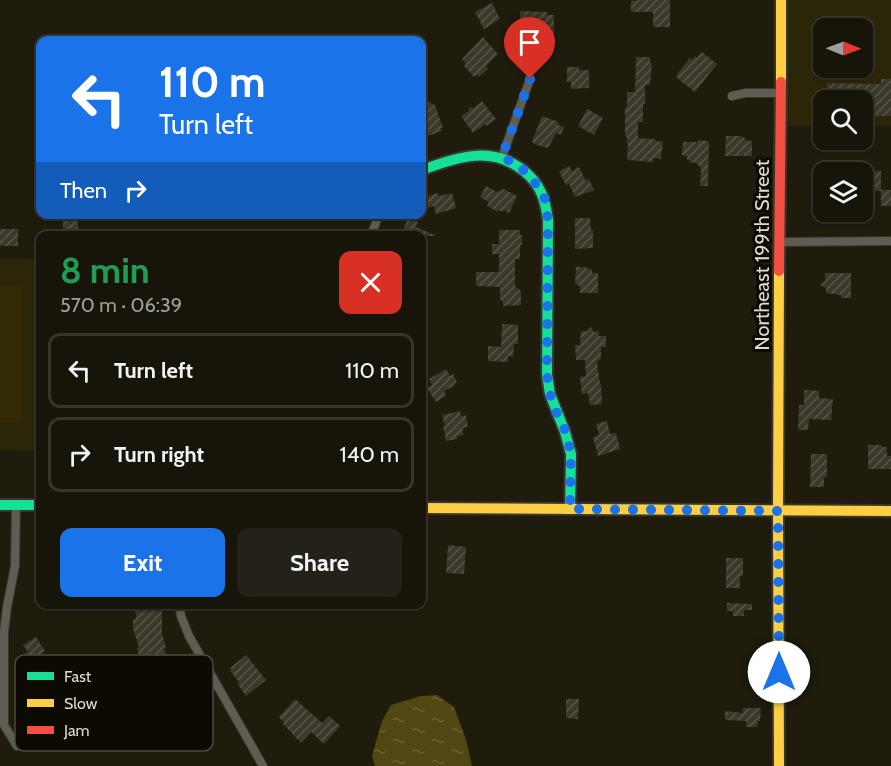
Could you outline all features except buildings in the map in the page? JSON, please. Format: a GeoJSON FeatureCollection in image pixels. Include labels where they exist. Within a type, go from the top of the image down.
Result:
{"type":"FeatureCollection","features":[{"type":"Feature","properties":{"kind":"street","name":"Northeast 199th Street"},"geometry":{"type":"LineString","coordinates":[[779,766],[781,0]]}},
{"type":"Feature","properties":{"kind":"street"},"geometry":{"type":"LineString","coordinates":[[502,157],[530,79]]}},
{"type":"Feature","properties":{"kind":"street"},"geometry":{"type":"LineString","coordinates":[[732,96],[746,93],[780,93]]}},
{"type":"Feature","properties":{"kind":"street"},"geometry":{"type":"LineString","coordinates":[[426,169],[465,157],[483,155],[502,157],[518,165],[544,195],[548,220],[547,375],[550,394],[566,432],[571,454],[570,509]]}},
{"type":"Feature","properties":{"kind":"street"},"geometry":{"type":"LineString","coordinates":[[780,242],[891,241]]}},
{"type":"Feature","properties":{"kind":"street"},"geometry":{"type":"LineString","coordinates":[[0,505],[36,505]]}},
{"type":"Feature","properties":{"kind":"street"},"geometry":{"type":"LineString","coordinates":[[15,743],[4,725],[2,669],[5,619],[15,566],[16,505]]}},
{"type":"Feature","properties":{"kind":"street"},"geometry":{"type":"LineString","coordinates":[[426,508],[891,511]]}},
{"type":"Feature","properties":{"kind":"street"},"geometry":{"type":"LineString","coordinates":[[180,609],[184,625],[200,655]]}},
{"type":"Feature","properties":{"kind":"street"},"geometry":{"type":"LineString","coordinates":[[213,678],[263,766]]}},
{"type":"Feature","properties":{"kind":"shaded area"},"geometry":{"type":"Polygon","coordinates":[[[785,0],[891,0],[891,126],[873,126],[873,90],[813,90],[813,126],[784,126],[785,0]]]}},
{"type":"Feature","properties":{"kind":"shaded area"},"geometry":{"type":"Polygon","coordinates":[[[0,259],[36,259],[36,451],[0,450],[0,259]]]}},
{"type":"Feature","properties":{"kind":"shaded area"},"geometry":{"type":"Polygon","coordinates":[[[0,286],[23,286],[23,422],[0,422],[0,286]]]}},
{"type":"Feature","properties":{"kind":"water"},"geometry":{"type":"Polygon","coordinates":[[[437,695],[454,707],[466,740],[472,766],[375,766],[372,756],[382,721],[391,705],[421,696],[437,695]]]}},
{"type":"Feature","properties":{"kind":"traffic: fast"},"geometry":{"type":"LineString","coordinates":[[426,169],[474,156],[499,158],[524,171],[541,193],[548,220],[547,375],[550,394],[571,454],[570,509]]}},
{"type":"Feature","properties":{"kind":"traffic: fast"},"geometry":{"type":"LineString","coordinates":[[0,505],[36,505]]}},
{"type":"Feature","properties":{"kind":"traffic: slow"},"geometry":{"type":"LineString","coordinates":[[781,0],[781,82]]}},
{"type":"Feature","properties":{"kind":"traffic: slow"},"geometry":{"type":"LineString","coordinates":[[779,271],[779,766]]}},
{"type":"Feature","properties":{"kind":"traffic: slow"},"geometry":{"type":"LineString","coordinates":[[426,508],[891,511]]}},
{"type":"Feature","properties":{"kind":"traffic: jam"},"geometry":{"type":"LineString","coordinates":[[779,271],[781,82]]}},
{"type":"Feature","properties":{"kind":"route"},"geometry":{"type":"LineString","coordinates":[[530,79],[502,157],[518,165],[544,195],[548,220],[547,375],[550,394],[566,432],[571,454],[570,509],[778,511],[779,672]]}}]}
